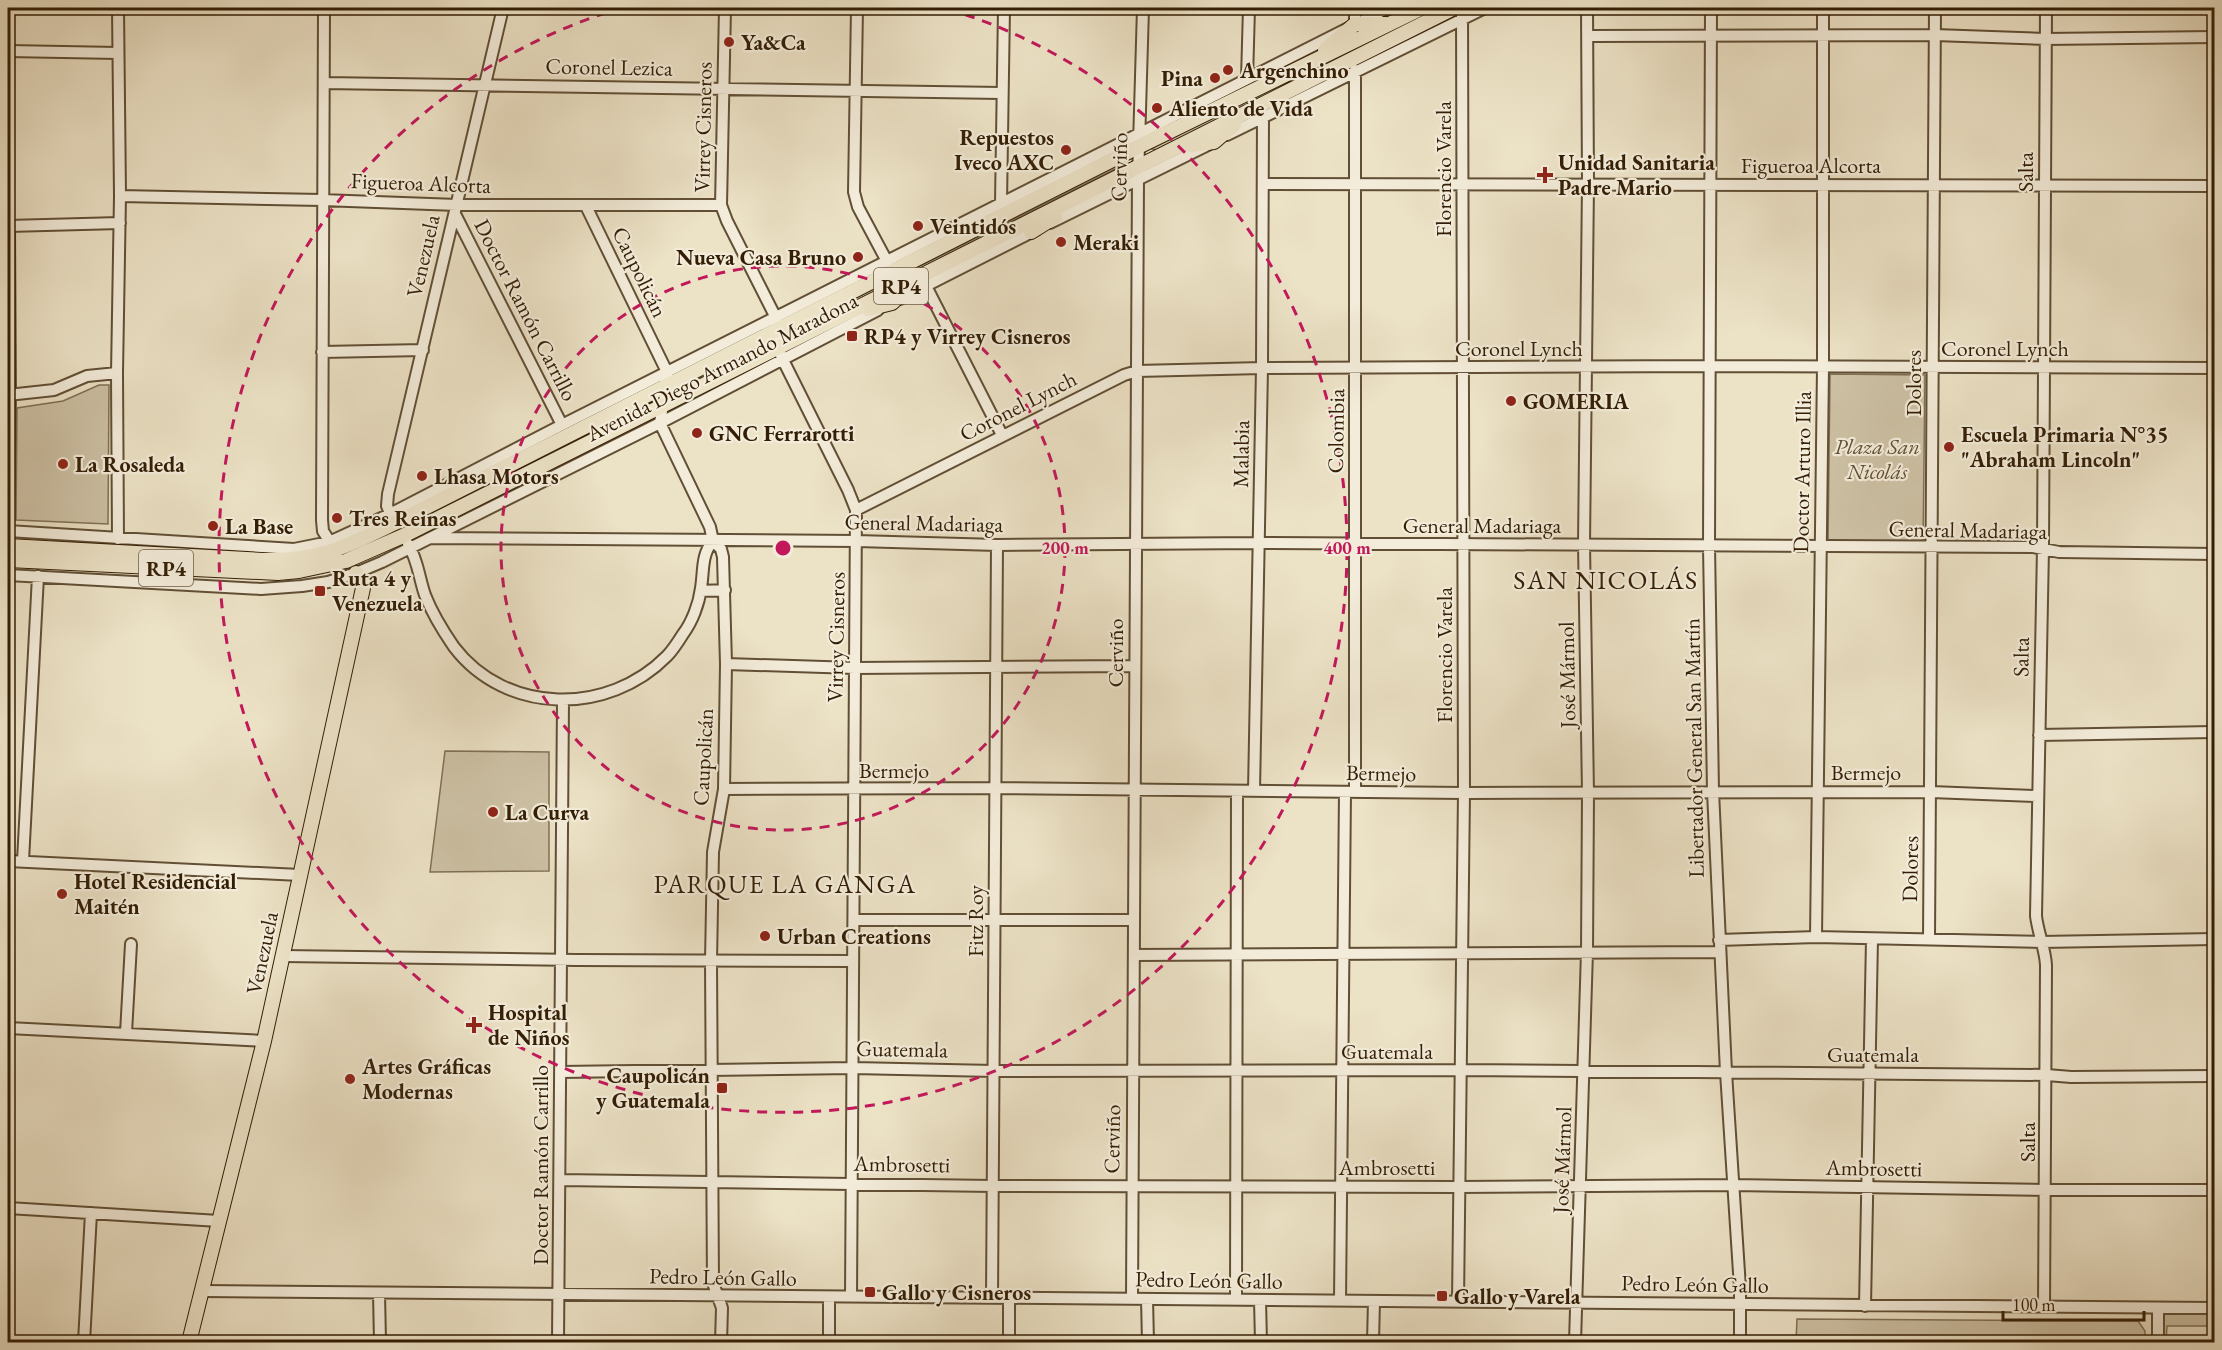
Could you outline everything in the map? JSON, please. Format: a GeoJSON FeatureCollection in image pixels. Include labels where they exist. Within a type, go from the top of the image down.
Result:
{"type":"FeatureCollection","features":[{"type":"Feature","properties":{"kind":"main road","name":"Avenida Diego Armando Maradona"},"geometry":{"type":"LineString","coordinates":[[8,546],[293,561],[392,519],[1140,140],[1311,62],[1422,8]]}},
{"type":"Feature","properties":{"kind":"main road","name":"Avenida Diego Armando Maradona"},"geometry":{"type":"LineString","coordinates":[[8,560],[278,573],[346,561],[407,542],[662,406],[780,353],[842,316],[923,281],[1138,173],[1177,147],[1258,113],[1458,14]]}},
{"type":"Feature","properties":{"kind":"main road"},"geometry":{"type":"LineString","coordinates":[[1311,62],[1355,24],[1388,24]]}},
{"type":"Feature","properties":{"kind":"main road"},"geometry":{"type":"LineString","coordinates":[[1177,147],[1214,142],[1258,113]]}},
{"type":"Feature","properties":{"kind":"main road"},"geometry":{"type":"LineString","coordinates":[[1031,232],[1138,173]]}},
{"type":"Feature","properties":{"kind":"main road"},"geometry":{"type":"LineString","coordinates":[[842,316],[892,303],[923,281]]}},
{"type":"Feature","properties":{"kind":"main road","name":"Venezuela"},"geometry":{"type":"LineString","coordinates":[[189,1342],[264,1041],[363,588],[356,573]]}},
{"type":"Feature","properties":{"kind":"street"},"geometry":{"type":"LineString","coordinates":[[118,8],[120,196],[117,373],[118,539]]}},
{"type":"Feature","properties":{"kind":"street"},"geometry":{"type":"LineString","coordinates":[[324,8],[322,520],[323,531],[332,546],[356,573]]}},
{"type":"Feature","properties":{"kind":"street","name":"Venezuela"},"geometry":{"type":"LineString","coordinates":[[392,519],[387,506],[388,494],[503,8]]}},
{"type":"Feature","properties":{"kind":"street","name":"Virrey Cisneros"},"geometry":{"type":"LineString","coordinates":[[725,8],[721,204],[776,325],[780,353],[856,510],[851,1297]]}},
{"type":"Feature","properties":{"kind":"street"},"geometry":{"type":"LineString","coordinates":[[856,8],[855,199],[890,267]]}},
{"type":"Feature","properties":{"kind":"street"},"geometry":{"type":"LineString","coordinates":[[1001,203],[1004,8]]}},
{"type":"Feature","properties":{"kind":"street","name":"Cerviño"},"geometry":{"type":"LineString","coordinates":[[1132,1299],[1138,173],[1143,8]]}},
{"type":"Feature","properties":{"kind":"street"},"geometry":{"type":"LineString","coordinates":[[1247,79],[1249,8]]}},
{"type":"Feature","properties":{"kind":"street"},"geometry":{"type":"LineString","coordinates":[[1355,8],[1355,24]]}},
{"type":"Feature","properties":{"kind":"street","name":"Avenida Diego Armando Maradona"},"geometry":{"type":"LineString","coordinates":[[890,267],[1001,203],[1140,140],[1247,79],[1388,8]]}},
{"type":"Feature","properties":{"kind":"street","name":"Florencio Varela"},"geometry":{"type":"LineString","coordinates":[[1458,1302],[1464,793],[1464,368],[1458,14],[1462,8]]}},
{"type":"Feature","properties":{"kind":"street","name":"Avenida Diego Armando Maradona"},"geometry":{"type":"LineString","coordinates":[[1258,113],[1355,70],[1458,14],[1485,8]]}},
{"type":"Feature","properties":{"kind":"street","name":"José Mármol"},"geometry":{"type":"LineString","coordinates":[[1575,1342],[1587,951],[1588,793],[1584,544],[1588,184],[1587,8]]}},
{"type":"Feature","properties":{"kind":"street","name":"Libertador General San Martín"},"geometry":{"type":"LineString","coordinates":[[1711,8],[1709,546],[1713,791],[1719,952],[1741,1304],[1740,1342]]}},
{"type":"Feature","properties":{"kind":"street","name":"Doctor Arturo Illia"},"geometry":{"type":"LineString","coordinates":[[1816,938],[1823,367],[1823,8]]}},
{"type":"Feature","properties":{"kind":"street","name":"Dolores"},"geometry":{"type":"LineString","coordinates":[[1929,939],[1935,8]]}},
{"type":"Feature","properties":{"kind":"street","name":"Salta"},"geometry":{"type":"LineString","coordinates":[[2044,1306],[2046,965],[2036,916],[2043,549],[2046,8]]}},
{"type":"Feature","properties":{"kind":"street"},"geometry":{"type":"LineString","coordinates":[[1588,36],[1935,35],[2045,39],[2214,38]]}},
{"type":"Feature","properties":{"kind":"street"},"geometry":{"type":"LineString","coordinates":[[8,51],[118,53]]}},
{"type":"Feature","properties":{"kind":"street","name":"Colombia"},"geometry":{"type":"LineString","coordinates":[[1340,1301],[1343,953],[1350,792],[1357,368],[1355,70]]}},
{"type":"Feature","properties":{"kind":"street","name":"Coronel Lezica"},"geometry":{"type":"LineString","coordinates":[[324,83],[1002,93]]}},
{"type":"Feature","properties":{"kind":"street","name":"Malabia"},"geometry":{"type":"LineString","coordinates":[[1254,791],[1264,184],[1258,113]]}},
{"type":"Feature","properties":{"kind":"street","name":"Avenida Diego Armando Maradona"},"geometry":{"type":"LineString","coordinates":[[1138,173],[1214,142]]}},
{"type":"Feature","properties":{"kind":"street","name":"Figueroa Alcorta"},"geometry":{"type":"LineString","coordinates":[[1264,184],[2214,186]]}},
{"type":"Feature","properties":{"kind":"street","name":"Figueroa Alcorta"},"geometry":{"type":"LineString","coordinates":[[120,196],[322,200],[456,209],[721,204]]}},
{"type":"Feature","properties":{"kind":"street","name":"Caupolicán"},"geometry":{"type":"LineString","coordinates":[[586,206],[667,379]]}},
{"type":"Feature","properties":{"kind":"street","name":"Doctor Ramón Carrillo"},"geometry":{"type":"LineString","coordinates":[[456,209],[562,425]]}},
{"type":"Feature","properties":{"kind":"street"},"geometry":{"type":"LineString","coordinates":[[8,531],[8,226],[120,223]]}},
{"type":"Feature","properties":{"kind":"street","name":"Avenida Diego Armando Maradona"},"geometry":{"type":"LineString","coordinates":[[923,281],[1031,232]]}},
{"type":"Feature","properties":{"kind":"street"},"geometry":{"type":"LineString","coordinates":[[923,281],[1002,435]]}},
{"type":"Feature","properties":{"kind":"street","name":"Avenida Diego Armando Maradona"},"geometry":{"type":"LineString","coordinates":[[8,574],[261,589],[320,583],[356,573],[407,542],[430,538],[660,423],[780,353],[892,303]]}},
{"type":"Feature","properties":{"kind":"street"},"geometry":{"type":"LineString","coordinates":[[322,352],[423,350]]}},
{"type":"Feature","properties":{"kind":"street","name":"Coronel Lynch"},"geometry":{"type":"LineString","coordinates":[[856,510],[1002,435],[1137,370],[1709,366],[2214,368]]}},
{"type":"Feature","properties":{"kind":"street"},"geometry":{"type":"LineString","coordinates":[[9,395],[54,390],[87,376],[117,373]]}},
{"type":"Feature","properties":{"kind":"street"},"geometry":{"type":"LineString","coordinates":[[660,423],[667,379]]}},
{"type":"Feature","properties":{"kind":"street","name":"Avenida Diego Armando Maradona"},"geometry":{"type":"LineString","coordinates":[[392,519],[562,425],[667,379]]}},
{"type":"Feature","properties":{"kind":"street","name":"Caupolicán"},"geometry":{"type":"LineString","coordinates":[[660,423],[710,527],[713,542],[721,549],[725,590],[724,789],[713,852],[711,961],[713,1283],[722,1308],[721,1342]]}},
{"type":"Feature","properties":{"kind":"street"},"geometry":{"type":"LineString","coordinates":[[392,519],[407,542],[431,608],[454,647],[489,680],[531,697],[562,701],[601,695],[624,686],[649,672],[668,656],[686,631],[694,615],[701,591],[705,550],[713,542]]}},
{"type":"Feature","properties":{"kind":"street","name":"Avenida Diego Armando Maradona"},"geometry":{"type":"LineString","coordinates":[[8,531],[294,549],[332,546]]}},
{"type":"Feature","properties":{"kind":"street","name":"General Madariaga"},"geometry":{"type":"LineString","coordinates":[[430,538],[713,542],[857,541],[997,545],[1259,543],[1932,547],[2043,549],[2059,552],[2214,554]]}},
{"type":"Feature","properties":{"kind":"street","name":"Fitz Roy"},"geometry":{"type":"LineString","coordinates":[[992,1298],[997,545]]}},
{"type":"Feature","properties":{"kind":"street"},"geometry":{"type":"LineString","coordinates":[[23,861],[38,576]]}},
{"type":"Feature","properties":{"kind":"street"},"geometry":{"type":"LineString","coordinates":[[701,591],[725,590]]}},
{"type":"Feature","properties":{"kind":"street"},"geometry":{"type":"LineString","coordinates":[[726,664],[855,668],[1134,666]]}},
{"type":"Feature","properties":{"kind":"street","name":"Doctor Ramón Carrillo"},"geometry":{"type":"LineString","coordinates":[[558,1342],[562,701]]}},
{"type":"Feature","properties":{"kind":"street"},"geometry":{"type":"LineString","coordinates":[[2039,735],[2214,732]]}},
{"type":"Feature","properties":{"kind":"street","name":"Bermejo"},"geometry":{"type":"LineString","coordinates":[[724,789],[996,788],[1464,793],[1931,792],[2037,796]]}},
{"type":"Feature","properties":{"kind":"street"},"geometry":{"type":"LineString","coordinates":[[1236,1300],[1237,791]]}},
{"type":"Feature","properties":{"kind":"street"},"geometry":{"type":"LineString","coordinates":[[8,861],[300,875]]}},
{"type":"Feature","properties":{"kind":"street"},"geometry":{"type":"LineString","coordinates":[[854,920],[1133,920]]}},
{"type":"Feature","properties":{"kind":"street"},"geometry":{"type":"LineString","coordinates":[[1719,940],[1816,938],[2042,942],[2214,939]]}},
{"type":"Feature","properties":{"kind":"street"},"geometry":{"type":"LineString","coordinates":[[1865,1306],[1872,939]]}},
{"type":"Feature","properties":{"kind":"street"},"geometry":{"type":"LineString","coordinates":[[126,1033],[131,944]]}},
{"type":"Feature","properties":{"kind":"street"},"geometry":{"type":"LineString","coordinates":[[1134,955],[1719,952]]}},
{"type":"Feature","properties":{"kind":"street"},"geometry":{"type":"LineString","coordinates":[[283,956],[853,961]]}},
{"type":"Feature","properties":{"kind":"street"},"geometry":{"type":"LineString","coordinates":[[8,1028],[264,1041]]}},
{"type":"Feature","properties":{"kind":"street","name":"Guatemala"},"geometry":{"type":"LineString","coordinates":[[560,1072],[712,1068],[853,1068],[994,1071],[1461,1070],[2071,1077],[2214,1076]]}},
{"type":"Feature","properties":{"kind":"street","name":"Ambrosetti"},"geometry":{"type":"LineString","coordinates":[[560,1180],[994,1186],[1733,1185],[2046,1191],[2214,1190]]}},
{"type":"Feature","properties":{"kind":"street"},"geometry":{"type":"LineString","coordinates":[[8,1208],[219,1221]]}},
{"type":"Feature","properties":{"kind":"street"},"geometry":{"type":"LineString","coordinates":[[84,1342],[91,1213]]}},
{"type":"Feature","properties":{"kind":"street","name":"Pedro León Gallo"},"geometry":{"type":"LineString","coordinates":[[203,1291],[2214,1308]]}},
{"type":"Feature","properties":{"kind":"street"},"geometry":{"type":"LineString","coordinates":[[379,1293],[380,1342]]}},
{"type":"Feature","properties":{"kind":"street"},"geometry":{"type":"LineString","coordinates":[[829,1297],[829,1342]]}},
{"type":"Feature","properties":{"kind":"street"},"geometry":{"type":"LineString","coordinates":[[1009,1298],[1009,1342]]}},
{"type":"Feature","properties":{"kind":"street"},"geometry":{"type":"LineString","coordinates":[[1147,1299],[1148,1342]]}},
{"type":"Feature","properties":{"kind":"street"},"geometry":{"type":"LineString","coordinates":[[1260,1300],[1261,1342]]}},
{"type":"Feature","properties":{"kind":"street"},"geometry":{"type":"LineString","coordinates":[[1373,1342],[1374,1301]]}},
{"type":"Feature","properties":{"kind":"street"},"geometry":{"type":"LineString","coordinates":[[2158,1308],[2158,1342]]}},
{"type":"Feature","properties":{"kind":"green space"},"geometry":{"type":"Polygon","coordinates":[[[1430,8],[1441,8],[1158,150],[1152,149],[1155,145],[1430,8]]]}},
{"type":"Feature","properties":{"kind":"green space"},"geometry":{"type":"Polygon","coordinates":[[[1120,163],[1125,164],[792,330],[792,326],[1120,163]]]}},
{"type":"Feature","properties":{"kind":"green space","name":"Plaza San Nicolás"},"geometry":{"type":"Polygon","coordinates":[[[1830,374],[1925,375],[1923,544],[1828,543],[1830,374]]]}},
{"type":"Feature","properties":{"kind":"green space","name":"La Rosaleda"},"geometry":{"type":"Polygon","coordinates":[[[99,385],[109,385],[108,524],[16,520],[17,408],[63,401],[99,385]]]}},
{"type":"Feature","properties":{"kind":"green space"},"geometry":{"type":"Polygon","coordinates":[[[649,402],[655,402],[408,527],[411,523],[649,402]]]}},
{"type":"Feature","properties":{"kind":"green space","name":"La Curva"},"geometry":{"type":"Polygon","coordinates":[[[445,751],[549,752],[549,871],[430,872],[445,751]]]}},
{"type":"Feature","properties":{"kind":"green space"},"geometry":{"type":"Polygon","coordinates":[[[2214,1314],[2214,1326],[2167,1326],[2166,1342],[2160,1342],[2162,1315],[2214,1314]]]}},
{"type":"Feature","properties":{"kind":"green space"},"geometry":{"type":"Polygon","coordinates":[[[1797,1319],[2138,1321],[2145,1331],[2145,1342],[1796,1342],[1797,1319]]]}},
{"type":"Feature","properties":{"kind":"place","name":"Ya&Ca"},"geometry":{"type":"Point","coordinates":[729,42]}},
{"type":"Feature","properties":{"kind":"place","name":"Argenchino"},"geometry":{"type":"Point","coordinates":[1228,70]}},
{"type":"Feature","properties":{"kind":"place","name":"Pina"},"geometry":{"type":"Point","coordinates":[1215,78]}},
{"type":"Feature","properties":{"kind":"place","name":"Aliento de Vida"},"geometry":{"type":"Point","coordinates":[1157,108]}},
{"type":"Feature","properties":{"kind":"place","name":"Repuestos Iveco AXC"},"geometry":{"type":"Point","coordinates":[1066,150]}},
{"type":"Feature","properties":{"kind":"place","name":"Unidad Sanitaria Padre Mario"},"geometry":{"type":"Point","coordinates":[1545,175]}},
{"type":"Feature","properties":{"kind":"place","name":"Veintidós"},"geometry":{"type":"Point","coordinates":[918,226]}},
{"type":"Feature","properties":{"kind":"place","name":"Meraki"},"geometry":{"type":"Point","coordinates":[1061,242]}},
{"type":"Feature","properties":{"kind":"place","name":"Nueva Casa Bruno"},"geometry":{"type":"Point","coordinates":[858,257]}},
{"type":"Feature","properties":{"kind":"place","name":"RP4 y Virrey Cisneros"},"geometry":{"type":"Point","coordinates":[852,336]}},
{"type":"Feature","properties":{"kind":"place","name":"GOMERIA"},"geometry":{"type":"Point","coordinates":[1511,401]}},
{"type":"Feature","properties":{"kind":"place","name":"GNC Ferrarotti"},"geometry":{"type":"Point","coordinates":[697,433]}},
{"type":"Feature","properties":{"kind":"place","name":"Escuela Primaria N°35 \"Abraham Lincoln\""},"geometry":{"type":"Point","coordinates":[1949,447]}},
{"type":"Feature","properties":{"kind":"place","name":"La Rosaleda"},"geometry":{"type":"Point","coordinates":[63,464]}},
{"type":"Feature","properties":{"kind":"place","name":"Lhasa Motors"},"geometry":{"type":"Point","coordinates":[422,476]}},
{"type":"Feature","properties":{"kind":"place","name":"Tres Reinas"},"geometry":{"type":"Point","coordinates":[337,518]}},
{"type":"Feature","properties":{"kind":"place","name":"La Base"},"geometry":{"type":"Point","coordinates":[213,526]}},
{"type":"Feature","properties":{"kind":"place","name":"Ruta 4 y Venezuela"},"geometry":{"type":"Point","coordinates":[320,591]}},
{"type":"Feature","properties":{"kind":"place","name":"La Curva"},"geometry":{"type":"Point","coordinates":[493,812]}},
{"type":"Feature","properties":{"kind":"place","name":"Hotel Residencial Maitén"},"geometry":{"type":"Point","coordinates":[62,894]}},
{"type":"Feature","properties":{"kind":"place","name":"Urban Creations"},"geometry":{"type":"Point","coordinates":[765,936]}},
{"type":"Feature","properties":{"kind":"place","name":"Hospital de Niños"},"geometry":{"type":"Point","coordinates":[474,1025]}},
{"type":"Feature","properties":{"kind":"place","name":"Artes Gráficas Modernas"},"geometry":{"type":"Point","coordinates":[350,1079]}},
{"type":"Feature","properties":{"kind":"place","name":"Caupolicán y Guatemala"},"geometry":{"type":"Point","coordinates":[722,1088]}},
{"type":"Feature","properties":{"kind":"place","name":"Gallo y Cisneros"},"geometry":{"type":"Point","coordinates":[870,1292]}},
{"type":"Feature","properties":{"kind":"place","name":"Gallo y Varela"},"geometry":{"type":"Point","coordinates":[1442,1296]}},
{"type":"Feature","properties":{"kind":"district","name":"SAN NICOLÁS"},"geometry":{"type":"Point","coordinates":[1606,580]}},
{"type":"Feature","properties":{"kind":"district","name":"PARQUE LA GANGA"},"geometry":{"type":"Point","coordinates":[785,884]}}]}
